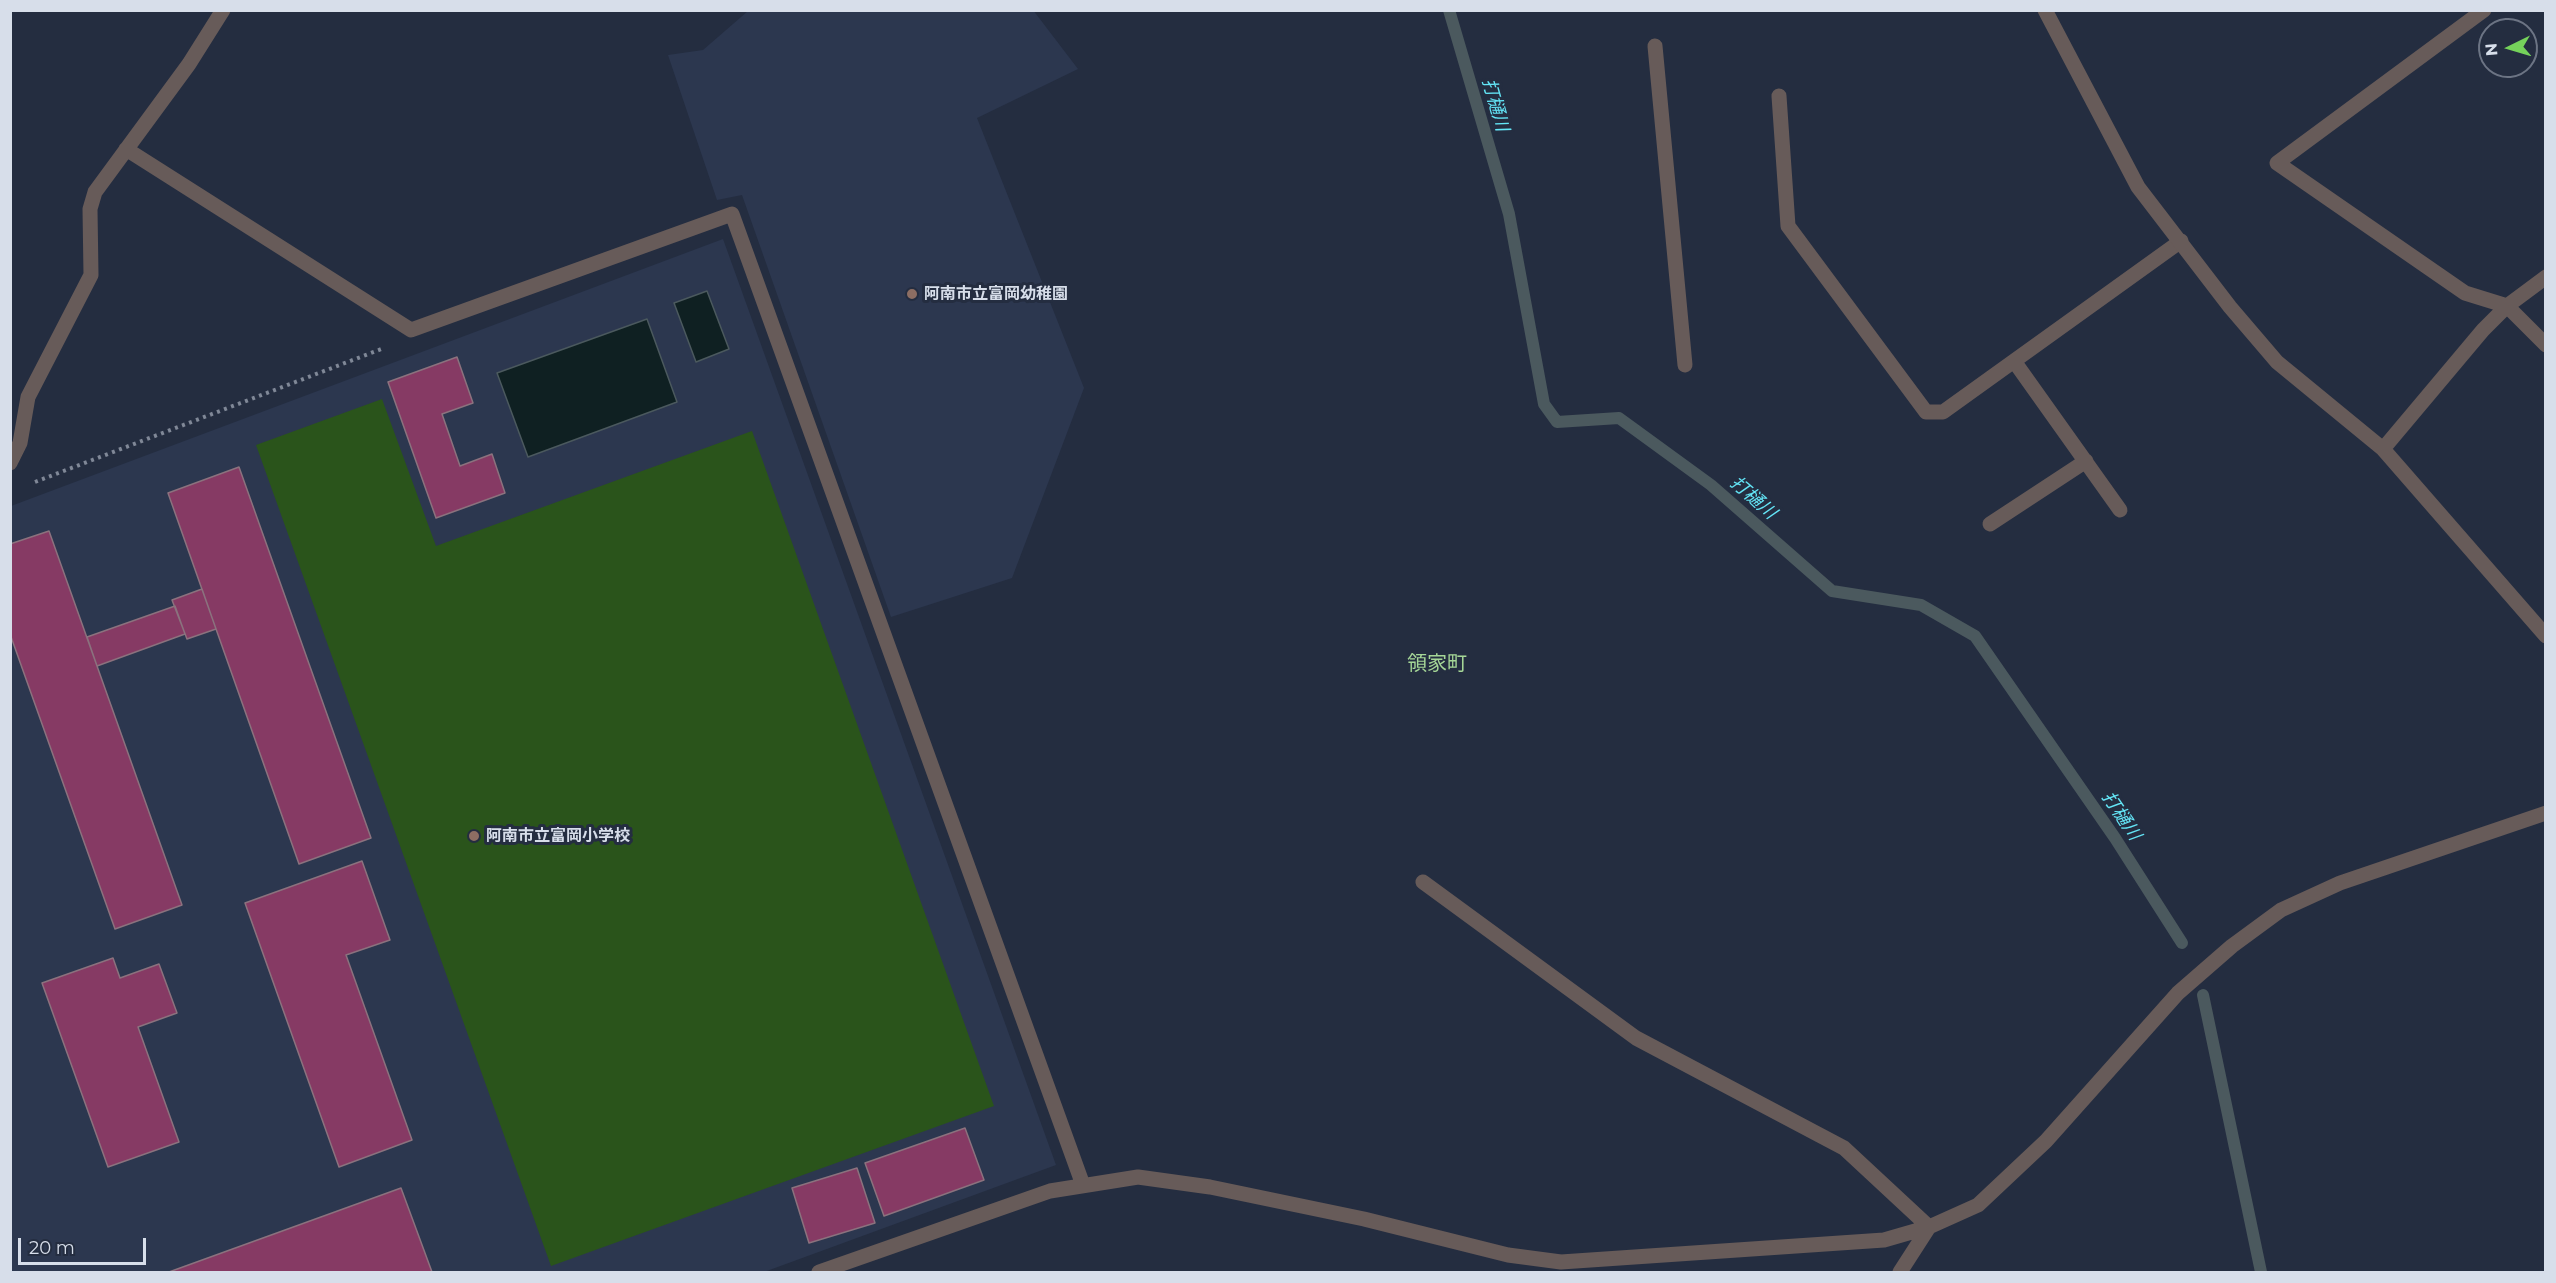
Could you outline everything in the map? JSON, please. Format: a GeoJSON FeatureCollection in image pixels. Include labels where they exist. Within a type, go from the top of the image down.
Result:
{"type":"FeatureCollection","features":[{"type":"Feature","properties":{"kind":"street"},"geometry":{"type":"LineString","coordinates":[[10,463],[20,443],[28,397],[91,275],[90,209],[94,192],[189,64],[223,10]]}},
{"type":"Feature","properties":{"kind":"street"},"geometry":{"type":"LineString","coordinates":[[2045,10],[2138,187],[2230,307],[2277,362],[2383,449],[2546,636]]}},
{"type":"Feature","properties":{"kind":"street"},"geometry":{"type":"LineString","coordinates":[[2484,10],[2277,163],[2465,293],[2507,306],[2546,345]]}},
{"type":"Feature","properties":{"kind":"street"},"geometry":{"type":"LineString","coordinates":[[1655,46],[1685,365]]}},
{"type":"Feature","properties":{"kind":"street"},"geometry":{"type":"LineString","coordinates":[[1779,96],[1788,226],[1926,412],[1943,412],[2181,241]]}},
{"type":"Feature","properties":{"kind":"street"},"geometry":{"type":"LineString","coordinates":[[126,149],[411,330],[732,214],[1083,1185]]}},
{"type":"Feature","properties":{"kind":"street"},"geometry":{"type":"LineString","coordinates":[[2383,449],[2483,330],[2507,306],[2546,277]]}},
{"type":"Feature","properties":{"kind":"street"},"geometry":{"type":"LineString","coordinates":[[2014,361],[2120,510]]}},
{"type":"Feature","properties":{"kind":"street"},"geometry":{"type":"LineString","coordinates":[[1990,524],[2086,461]]}},
{"type":"Feature","properties":{"kind":"street"},"geometry":{"type":"LineString","coordinates":[[819,1272],[1050,1191],[1138,1177],[1210,1187],[1364,1219],[1508,1255],[1561,1262],[1884,1240],[1929,1227],[1978,1205],[2046,1141],[2178,993],[2232,946],[2281,910],[2340,883],[2546,813]]}},
{"type":"Feature","properties":{"kind":"street"},"geometry":{"type":"LineString","coordinates":[[1423,882],[1636,1038],[1844,1148],[1929,1227]]}},
{"type":"Feature","properties":{"kind":"street"},"geometry":{"type":"LineString","coordinates":[[1900,1272],[1929,1227]]}},
{"type":"Feature","properties":{"kind":"path"},"geometry":{"type":"LineString","coordinates":[[33,483],[402,341],[411,330]]}},
{"type":"Feature","properties":{"kind":"shaded area","name":"阿南市立富岡幼稚園"},"geometry":{"type":"Polygon","coordinates":[[[1033,10],[1078,69],[977,118],[1084,388],[1012,578],[891,617],[742,195],[717,200],[668,55],[703,50],[748,11],[1033,10]]]}},
{"type":"Feature","properties":{"kind":"shaded area","name":"阿南市立富岡小学校"},"geometry":{"type":"Polygon","coordinates":[[[723,239],[1056,1165],[764,1272],[11,1272],[11,506],[723,239]]]}},
{"type":"Feature","properties":{"kind":"shaded area"},"geometry":{"type":"Polygon","coordinates":[[[707,291],[729,349],[696,362],[674,303],[707,291]]]}},
{"type":"Feature","properties":{"kind":"shaded area"},"geometry":{"type":"Polygon","coordinates":[[[647,319],[677,402],[528,457],[497,373],[647,319]]]}},
{"type":"Feature","properties":{"kind":"green space"},"geometry":{"type":"Polygon","coordinates":[[[382,399],[436,546],[752,431],[994,1106],[551,1266],[256,445],[382,399]]]}},
{"type":"Feature","properties":{"kind":"building"},"geometry":{"type":"Polygon","coordinates":[[[457,357],[473,403],[442,414],[460,466],[492,454],[505,493],[436,518],[388,382],[457,357]]]}},
{"type":"Feature","properties":{"kind":"building"},"geometry":{"type":"Polygon","coordinates":[[[239,467],[371,838],[299,864],[168,493],[239,467]]]}},
{"type":"Feature","properties":{"kind":"building"},"geometry":{"type":"Polygon","coordinates":[[[49,531],[182,905],[115,929],[10,634],[10,544],[49,531]]]}},
{"type":"Feature","properties":{"kind":"building"},"geometry":{"type":"Polygon","coordinates":[[[202,589],[216,629],[187,639],[172,600],[202,589]]]}},
{"type":"Feature","properties":{"kind":"building"},"geometry":{"type":"Polygon","coordinates":[[[175,606],[185,634],[97,666],[87,637],[175,606]]]}},
{"type":"Feature","properties":{"kind":"building"},"geometry":{"type":"Polygon","coordinates":[[[362,861],[390,940],[346,955],[412,1140],[339,1167],[245,903],[362,861]]]}},
{"type":"Feature","properties":{"kind":"building"},"geometry":{"type":"Polygon","coordinates":[[[113,958],[120,978],[159,964],[177,1013],[138,1027],[179,1142],[108,1167],[42,983],[113,958]]]}},
{"type":"Feature","properties":{"kind":"building"},"geometry":{"type":"Polygon","coordinates":[[[965,1128],[984,1180],[884,1216],[865,1163],[965,1128]]]}},
{"type":"Feature","properties":{"kind":"building"},"geometry":{"type":"Polygon","coordinates":[[[857,1168],[875,1223],[809,1243],[792,1188],[857,1168]]]}},
{"type":"Feature","properties":{"kind":"building"},"geometry":{"type":"Polygon","coordinates":[[[401,1188],[432,1272],[169,1272],[401,1188]]]}},
{"type":"Feature","properties":{"kind":"waterway","name":"打樋川"},"geometry":{"type":"LineString","coordinates":[[1449,10],[1509,214],[1544,404],[1557,422],[1619,418],[1711,485],[1832,591],[1921,605],[1975,636],[2115,838],[2182,943]]}},
{"type":"Feature","properties":{"kind":"waterway","name":"打樋川"},"geometry":{"type":"LineString","coordinates":[[2203,995],[2261,1272]]}},
{"type":"Feature","properties":{"kind":"place","name":"阿南市立富岡幼稚園"},"geometry":{"type":"Point","coordinates":[912,294]}},
{"type":"Feature","properties":{"kind":"place","name":"阿南市立富岡小学校"},"geometry":{"type":"Point","coordinates":[474,836]}},
{"type":"Feature","properties":{"kind":"district","name":"領家町"},"geometry":{"type":"Point","coordinates":[1437,664]}}]}
